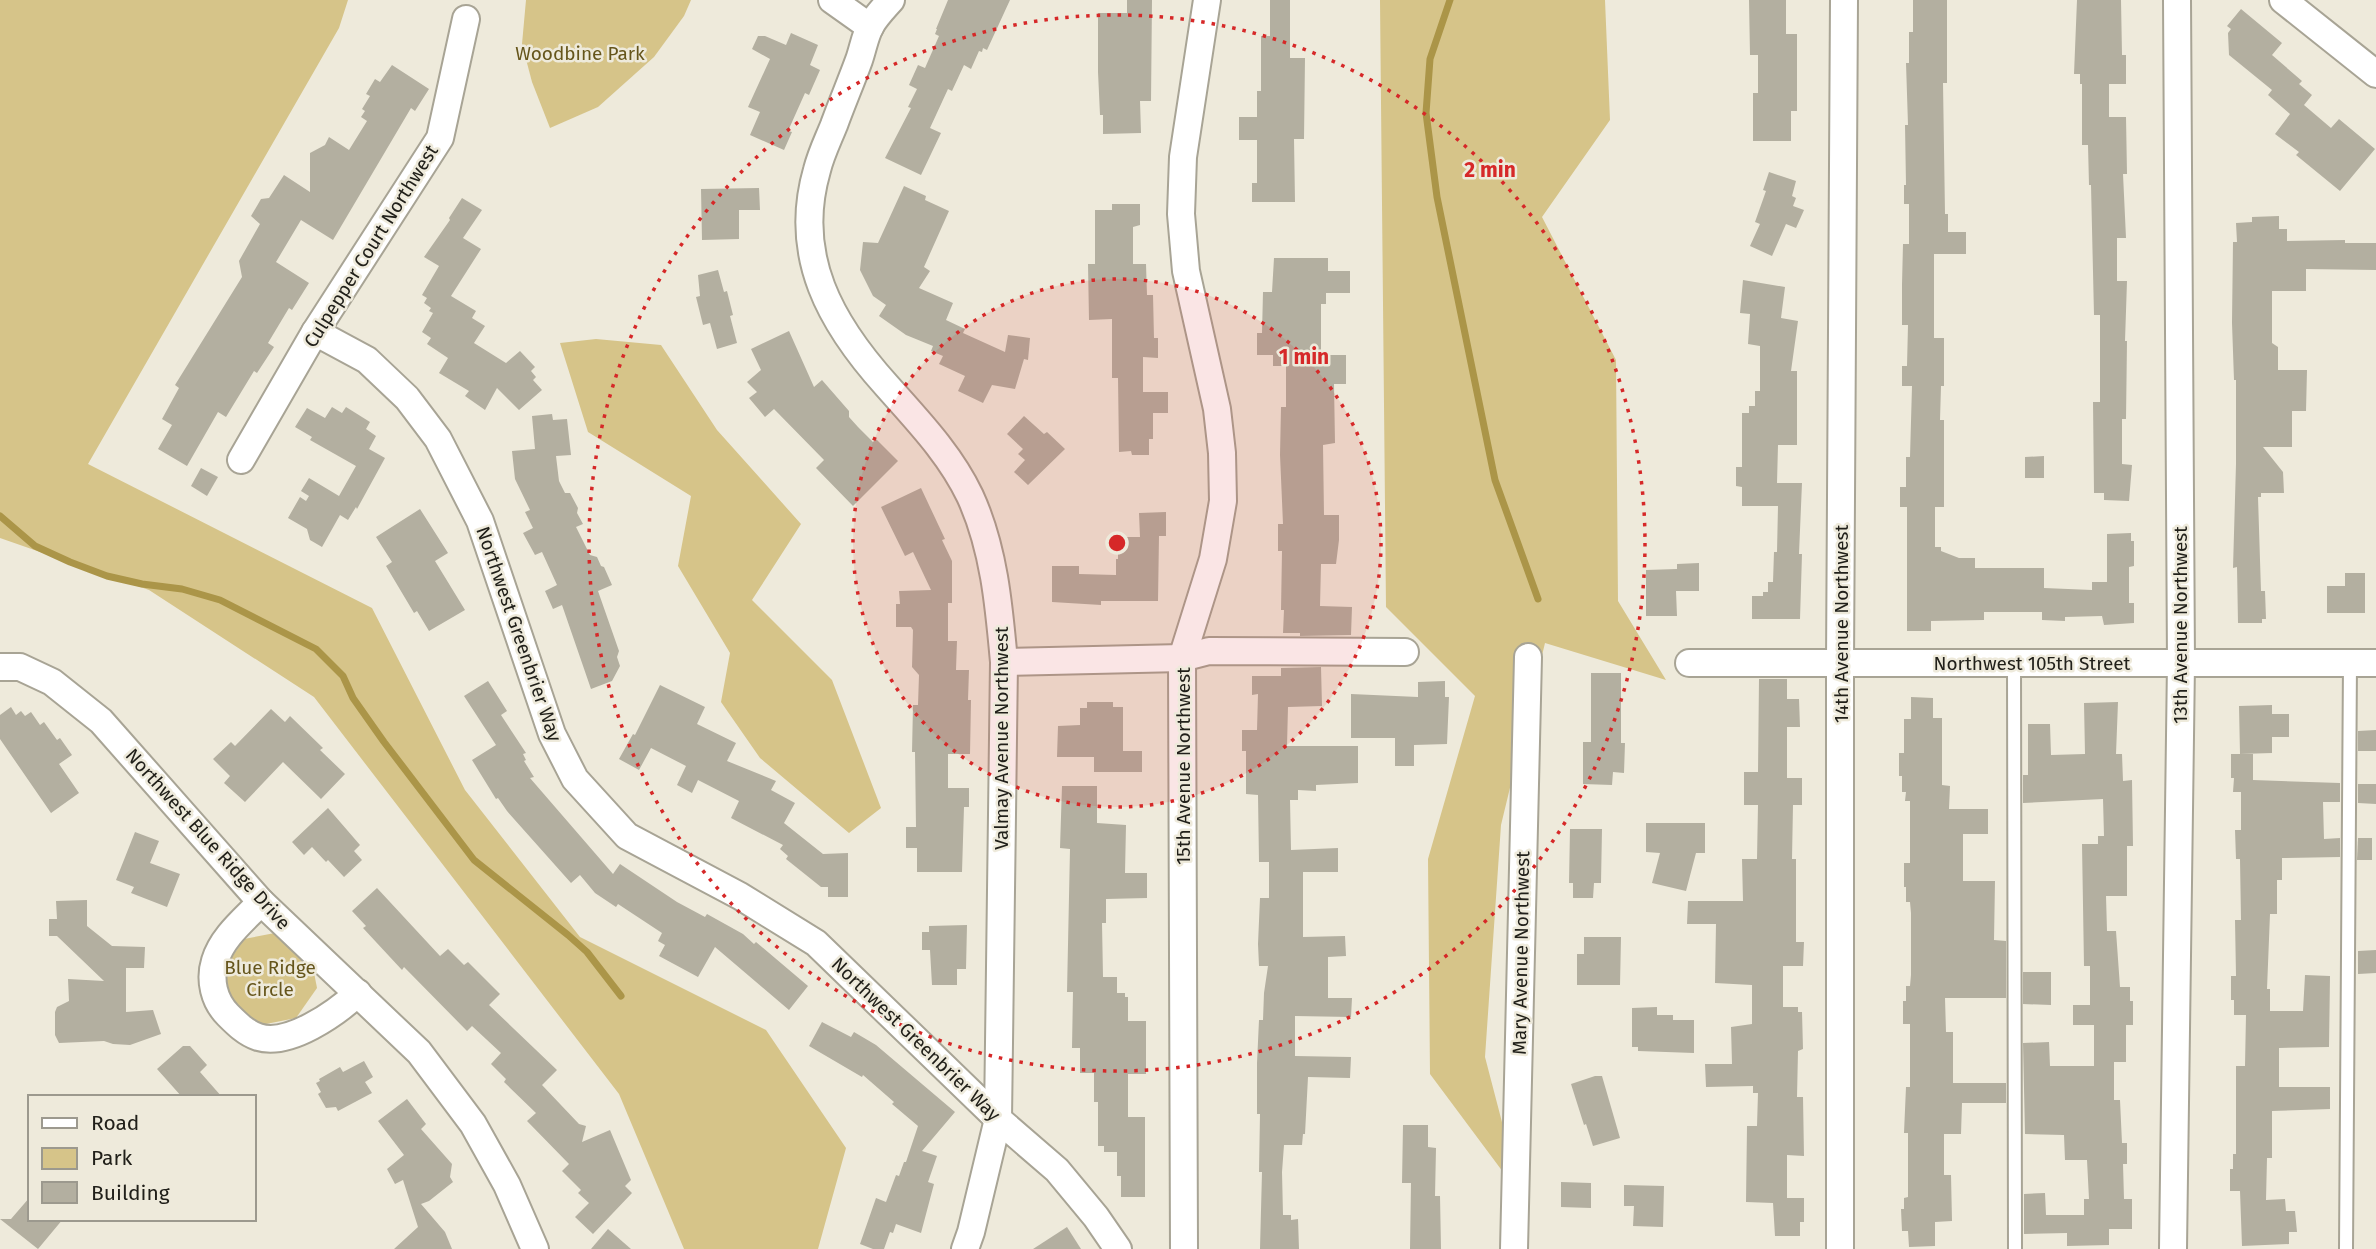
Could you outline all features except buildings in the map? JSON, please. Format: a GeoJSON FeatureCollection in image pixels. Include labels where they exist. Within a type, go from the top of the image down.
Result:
{"type":"FeatureCollection","features":[{"type":"Feature","properties":{"kind":"street"},"geometry":{"type":"LineString","coordinates":[[831,0],[870,27]]}},
{"type":"Feature","properties":{"kind":"street","name":"Valmay Avenue Northwest"},"geometry":{"type":"LineString","coordinates":[[891,0],[870,27],[817,168],[810,204],[810,250],[816,274],[837,321],[885,384],[927,430],[950,461],[970,496],[990,558],[999,606],[1004,662],[998,1119],[965,1249]]}},
{"type":"Feature","properties":{"kind":"street","name":"15th Avenue Northwest"},"geometry":{"type":"LineString","coordinates":[[1184,1249],[1182,658],[1213,559],[1223,501],[1222,453],[1217,409],[1186,271],[1181,214],[1183,157],[1207,0]]}},
{"type":"Feature","properties":{"kind":"street","name":"14th Avenue Northwest"},"geometry":{"type":"LineString","coordinates":[[1840,1249],[1844,0]]}},
{"type":"Feature","properties":{"kind":"street","name":"13th Avenue Northwest"},"geometry":{"type":"LineString","coordinates":[[2173,1249],[2181,663],[2177,0]]}},
{"type":"Feature","properties":{"kind":"street"},"geometry":{"type":"LineString","coordinates":[[2283,0],[2376,74]]}},
{"type":"Feature","properties":{"kind":"street","name":"Culpepper Court Northwest"},"geometry":{"type":"LineString","coordinates":[[241,460],[315,332],[440,138],[466,19]]}},
{"type":"Feature","properties":{"kind":"street","name":"Northwest Greenbrier Way"},"geometry":{"type":"LineString","coordinates":[[315,332],[367,360],[407,398],[438,439],[480,521],[552,734],[575,779],[627,836],[740,896],[816,943],[998,1119],[1057,1170],[1096,1217],[1118,1249]]}},
{"type":"Feature","properties":{"kind":"street"},"geometry":{"type":"LineString","coordinates":[[1004,662],[1182,658],[1209,651],[1405,652]]}},
{"type":"Feature","properties":{"kind":"street","name":"Mary Avenue Northwest"},"geometry":{"type":"LineString","coordinates":[[1514,1249],[1528,657]]}},
{"type":"Feature","properties":{"kind":"street","name":"Northwest 105th Street"},"geometry":{"type":"LineString","coordinates":[[1689,663],[2363,663]]}},
{"type":"Feature","properties":{"kind":"street","name":"Northwest Blue Ridge Drive"},"geometry":{"type":"LineString","coordinates":[[0,667],[20,667],[52,682],[101,721],[261,902],[419,1052],[473,1124],[506,1185],[535,1249]]}},
{"type":"Feature","properties":{"kind":"street"},"geometry":{"type":"LineString","coordinates":[[261,902],[229,935],[215,960],[212,987],[222,1009],[240,1028],[260,1038],[287,1036],[336,1013],[358,993]]}},
{"type":"Feature","properties":{"kind":"lane"},"geometry":{"type":"LineString","coordinates":[[2014,663],[2015,1249]]}},
{"type":"Feature","properties":{"kind":"lane"},"geometry":{"type":"LineString","coordinates":[[2346,1249],[2363,663]]}},
{"type":"Feature","properties":{"kind":"green space"},"geometry":{"type":"Polygon","coordinates":[[[0,0],[348,0],[339,28],[88,464],[372,608],[465,790],[580,937],[766,1030],[846,1148],[818,1249],[684,1249],[619,1094],[314,697],[149,590],[0,538],[0,0]]]}},
{"type":"Feature","properties":{"kind":"green space","name":"Woodbine Park"},"geometry":{"type":"Polygon","coordinates":[[[526,0],[691,0],[684,16],[654,57],[598,107],[550,128],[532,82],[522,44],[526,0]]]}},
{"type":"Feature","properties":{"kind":"green space"},"geometry":{"type":"Polygon","coordinates":[[[1380,0],[1605,0],[1610,120],[1542,217],[1616,360],[1618,601],[1666,680],[1545,643],[1501,825],[1485,1057],[1503,1126],[1503,1172],[1430,1074],[1428,859],[1475,696],[1386,607],[1380,0]]]}},
{"type":"Feature","properties":{"kind":"green space"},"geometry":{"type":"Polygon","coordinates":[[[596,339],[661,345],[717,430],[801,524],[752,600],[832,680],[881,808],[849,833],[760,758],[721,702],[730,653],[678,566],[691,496],[588,432],[560,343],[596,339]]]}},
{"type":"Feature","properties":{"kind":"green space","name":"Blue Ridge Circle"},"geometry":{"type":"Polygon","coordinates":[[[280,932],[310,952],[317,988],[296,1018],[261,1025],[230,1004],[224,969],[244,939],[280,932]]]}},
{"type":"Feature","properties":{"kind":"waterway"},"geometry":{"type":"LineString","coordinates":[[1450,0],[1430,59],[1426,113],[1437,197],[1495,480],[1538,599]]}},
{"type":"Feature","properties":{"kind":"waterway"},"geometry":{"type":"LineString","coordinates":[[0,516],[35,546],[70,562],[107,576],[182,589],[220,600],[316,649],[343,676],[353,698],[384,742],[474,860],[587,952],[621,996]]}}]}
